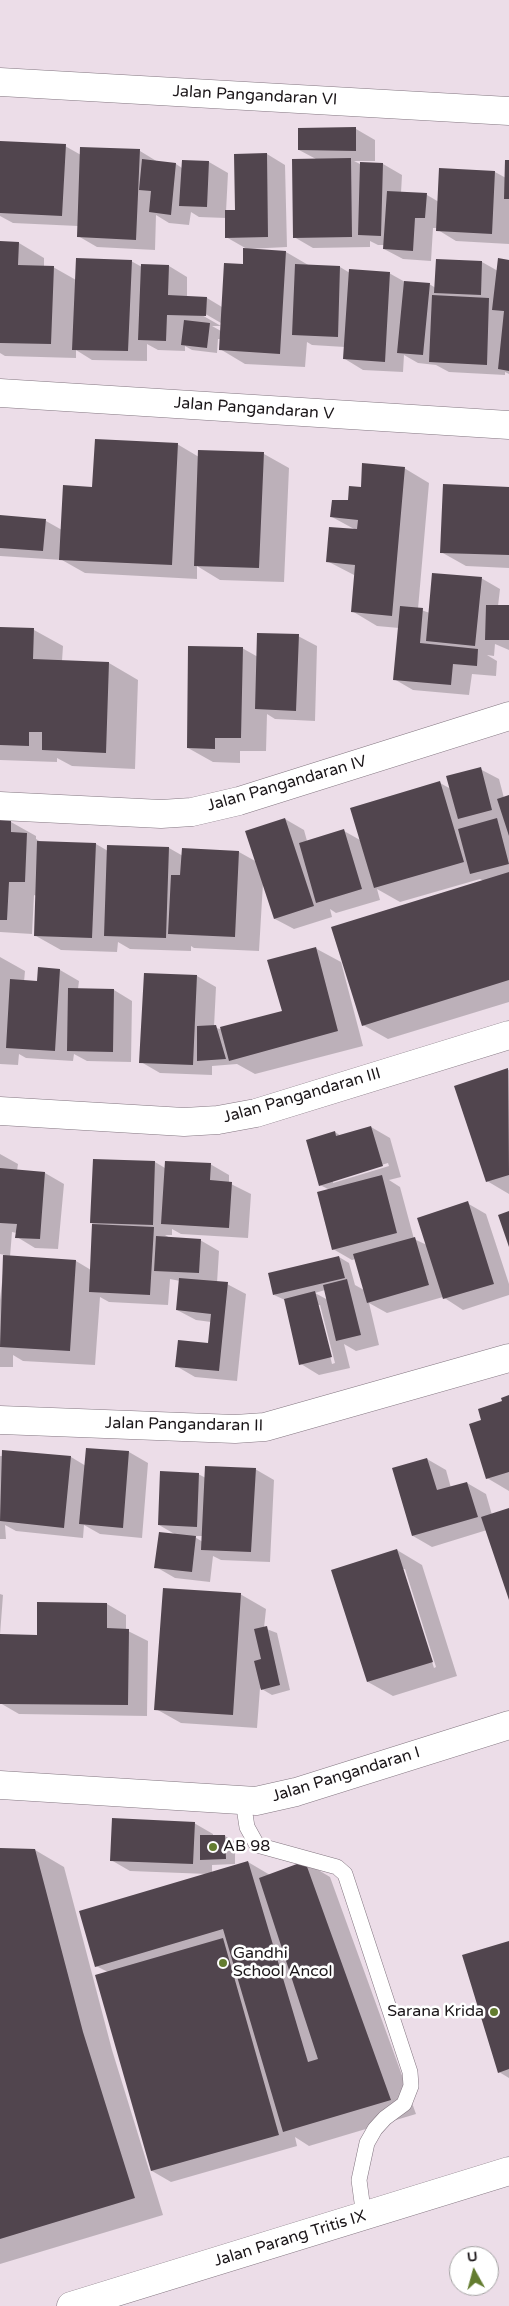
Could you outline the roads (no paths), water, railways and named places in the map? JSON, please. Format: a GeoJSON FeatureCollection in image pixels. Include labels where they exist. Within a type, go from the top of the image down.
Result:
{"type":"FeatureCollection","features":[{"type":"Feature","properties":{"kind":"street","name":"Jalan Pangandaran VI"},"geometry":{"type":"LineString","coordinates":[[0,82],[509,111]]}},
{"type":"Feature","properties":{"kind":"street","name":"Jalan Pangandaran V"},"geometry":{"type":"LineString","coordinates":[[0,393],[509,425]]}},
{"type":"Feature","properties":{"kind":"street","name":"Jalan Pangandaran IV"},"geometry":{"type":"LineString","coordinates":[[0,806],[160,814],[192,812],[239,801],[509,716]]}},
{"type":"Feature","properties":{"kind":"street","name":"Jalan Pangandaran III"},"geometry":{"type":"LineString","coordinates":[[0,1111],[184,1122],[218,1120],[256,1113],[509,1035]]}},
{"type":"Feature","properties":{"kind":"street","name":"Jalan Pangandaran II"},"geometry":{"type":"LineString","coordinates":[[0,1420],[235,1428],[265,1427],[509,1358]]}},
{"type":"Feature","properties":{"kind":"street","name":"Jalan Pangandaran I"},"geometry":{"type":"LineString","coordinates":[[0,1786],[256,1801],[296,1792],[509,1725]]}},
{"type":"Feature","properties":{"kind":"street","name":"Jalan Parang Tritis IX"},"geometry":{"type":"LineString","coordinates":[[71,2306],[509,2171]]}},
{"type":"Feature","properties":{"kind":"lane"},"geometry":{"type":"LineString","coordinates":[[243,1801],[247,1827],[257,1845],[337,1867],[345,1874],[410,2072],[411,2086],[404,2104],[385,2118],[375,2129],[367,2143],[359,2180],[364,2217]]}},
{"type":"Feature","properties":{"kind":"place","name":"AB 98"},"geometry":{"type":"Point","coordinates":[213,1847]}},
{"type":"Feature","properties":{"kind":"place","name":"Gandhi School Ancol"},"geometry":{"type":"Point","coordinates":[223,1963]}},
{"type":"Feature","properties":{"kind":"place","name":"Sarana Krida"},"geometry":{"type":"Point","coordinates":[494,2012]}}]}
